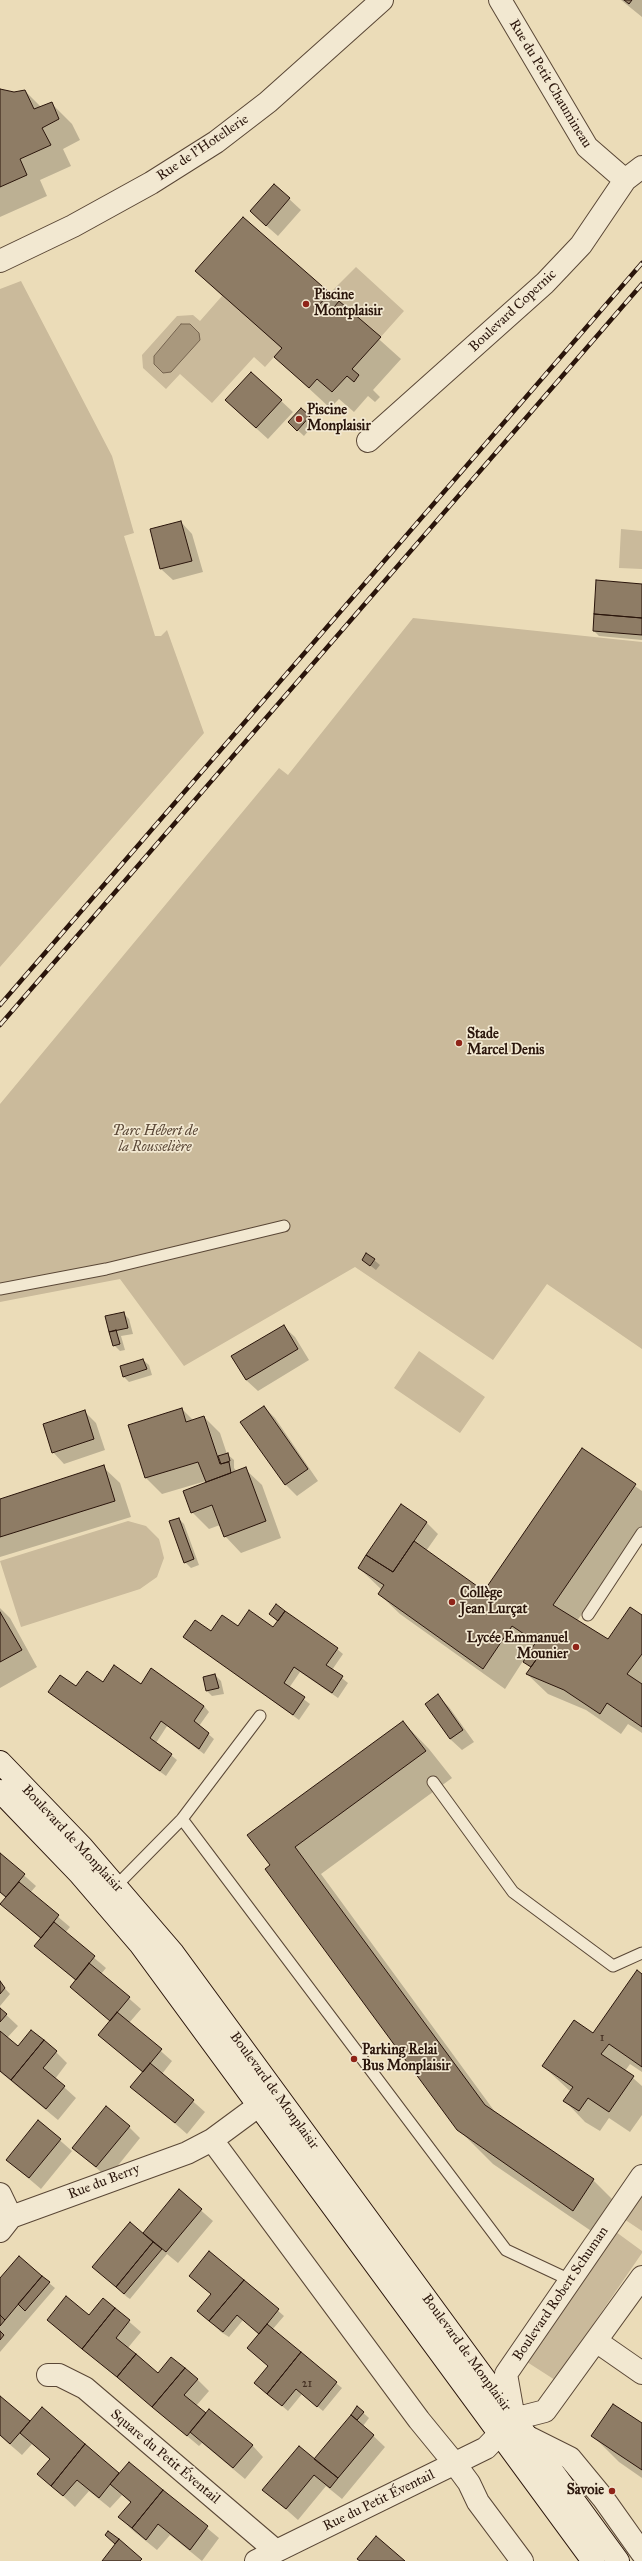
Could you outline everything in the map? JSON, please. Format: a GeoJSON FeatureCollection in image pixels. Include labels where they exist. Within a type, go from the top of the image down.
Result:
{"type":"FeatureCollection","features":[{"type":"Feature","properties":{"kind":"street","name":"Rue de l'Hotellerie"},"geometry":{"type":"LineString","coordinates":[[0,261],[79,223],[151,183],[216,142],[268,102],[382,0]]}},
{"type":"Feature","properties":{"kind":"street","name":"Rue du Petit Chaumineau"},"geometry":{"type":"LineString","coordinates":[[500,0],[587,147],[625,180]]}},
{"type":"Feature","properties":{"kind":"street","name":"Boulevard Copernic"},"geometry":{"type":"LineString","coordinates":[[368,441],[436,383],[545,283],[581,245],[625,180],[642,167]]}},
{"type":"Feature","properties":{"kind":"street","name":"Boulevard de Monplaisir"},"geometry":{"type":"LineString","coordinates":[[0,1762],[116,1886],[173,1953],[268,2100],[499,2435],[593,2561]]}},
{"type":"Feature","properties":{"kind":"street","name":"Boulevard de Monplaisir"},"geometry":{"type":"LineString","coordinates":[[0,1791],[79,1873],[140,1944],[268,2100],[528,2437],[618,2561]]}},
{"type":"Feature","properties":{"kind":"street","name":"Boulevard de Monplaisir"},"geometry":{"type":"LineString","coordinates":[[212,2140],[268,2100]]}},
{"type":"Feature","properties":{"kind":"street","name":"Rue du Berry"},"geometry":{"type":"LineString","coordinates":[[6,2224],[187,2153],[212,2140]]}},
{"type":"Feature","properties":{"kind":"street"},"geometry":{"type":"LineString","coordinates":[[212,2140],[419,2420],[469,2483],[478,2502],[522,2561]]}},
{"type":"Feature","properties":{"kind":"street","name":"Boulevard Robert Schuman"},"geometry":{"type":"LineString","coordinates":[[514,2419],[506,2374],[642,2176]]}},
{"type":"Feature","properties":{"kind":"street"},"geometry":{"type":"LineString","coordinates":[[0,2194],[6,2224]]}},
{"type":"Feature","properties":{"kind":"street"},"geometry":{"type":"LineString","coordinates":[[499,2435],[514,2419],[545,2411],[642,2277]]}},
{"type":"Feature","properties":{"kind":"street"},"geometry":{"type":"LineString","coordinates":[[596,2341],[642,2373]]}},
{"type":"Feature","properties":{"kind":"street","name":"Square du Petit Éventail"},"geometry":{"type":"LineString","coordinates":[[48,2375],[59,2376],[85,2388],[276,2551]]}},
{"type":"Feature","properties":{"kind":"street","name":"Rue du Petit Éventail"},"geometry":{"type":"LineString","coordinates":[[256,2561],[486,2448],[499,2435]]}},
{"type":"Feature","properties":{"kind":"street","name":"Boulevard de Monplaisir"},"geometry":{"type":"LineString","coordinates":[[528,2437],[570,2458],[603,2498],[642,2553]]}},
{"type":"Feature","properties":{"kind":"lane"},"geometry":{"type":"LineString","coordinates":[[0,1289],[106,1269],[284,1226]]}},
{"type":"Feature","properties":{"kind":"lane"},"geometry":{"type":"LineString","coordinates":[[588,1615],[642,1533]]}},
{"type":"Feature","properties":{"kind":"lane"},"geometry":{"type":"LineString","coordinates":[[116,1886],[182,1819],[260,1716]]}},
{"type":"Feature","properties":{"kind":"lane"},"geometry":{"type":"LineString","coordinates":[[433,1782],[513,1892],[613,1966],[642,1953]]}},
{"type":"Feature","properties":{"kind":"lane"},"geometry":{"type":"LineString","coordinates":[[182,1819],[506,2250],[570,2280]]}},
{"type":"Feature","properties":{"kind":"green space","name":"Piscine Montplaisir"},"geometry":{"type":"Polygon","coordinates":[[[243,217],[330,293],[356,267],[404,311],[352,369],[359,375],[354,382],[347,376],[317,379],[309,388],[274,357],[265,367],[254,357],[212,403],[180,374],[166,389],[143,368],[142,355],[177,316],[193,315],[200,321],[222,296],[195,271],[243,217]]]}},
{"type":"Feature","properties":{"kind":"green space"},"geometry":{"type":"Polygon","coordinates":[[[21,281],[112,456],[134,533],[124,536],[155,636],[161,636],[167,630],[204,733],[0,967],[0,289],[21,281]]]}},
{"type":"Feature","properties":{"kind":"green space"},"geometry":{"type":"Polygon","coordinates":[[[621,529],[642,531],[642,569],[619,568],[621,529]]]}},
{"type":"Feature","properties":{"kind":"green space","name":"Stade Marcel Denis"},"geometry":{"type":"Polygon","coordinates":[[[413,618],[642,642],[642,1349],[547,1284],[493,1360],[355,1267],[184,1366],[120,1279],[0,1302],[0,1104],[279,768],[288,775],[413,618]]]}},
{"type":"Feature","properties":{"kind":"green space"},"geometry":{"type":"Polygon","coordinates":[[[419,1351],[485,1397],[460,1433],[394,1388],[419,1351]]]}},
{"type":"Feature","properties":{"kind":"green space"},"geometry":{"type":"Polygon","coordinates":[[[128,1521],[146,1526],[159,1539],[164,1558],[157,1577],[140,1589],[21,1627],[0,1561],[128,1521]]]}},
{"type":"Feature","properties":{"kind":"green space"},"geometry":{"type":"Polygon","coordinates":[[[642,2193],[642,2231],[624,2219],[642,2193]]]}},
{"type":"Feature","properties":{"kind":"green space"},"geometry":{"type":"Polygon","coordinates":[[[616,2232],[642,2251],[642,2253],[555,2380],[527,2362],[616,2232]]]}},
{"type":"Feature","properties":{"kind":"shaded area"},"geometry":{"type":"Polygon","coordinates":[[[181,324],[190,324],[199,333],[200,340],[171,372],[163,373],[154,364],[154,356],[181,324]]]}},
{"type":"Feature","properties":{"kind":"building"},"geometry":{"type":"Polygon","coordinates":[[[624,0],[632,0],[629,4],[624,0]]]}},
{"type":"Feature","properties":{"kind":"building"},"geometry":{"type":"Polygon","coordinates":[[[0,89],[14,92],[25,90],[34,109],[52,102],[59,119],[42,128],[51,145],[20,159],[27,175],[0,187],[0,89]]]}},
{"type":"Feature","properties":{"kind":"building"},"geometry":{"type":"Polygon","coordinates":[[[274,184],[290,198],[266,226],[250,211],[274,184]]]}},
{"type":"Feature","properties":{"kind":"building"},"geometry":{"type":"Polygon","coordinates":[[[243,217],[330,293],[317,307],[327,316],[339,301],[381,337],[352,369],[359,375],[354,382],[347,376],[332,392],[317,379],[309,388],[274,357],[282,348],[195,271],[243,217]]]}},
{"type":"Feature","properties":{"kind":"building"},"geometry":{"type":"Polygon","coordinates":[[[251,372],[282,400],[256,428],[225,400],[251,372]]]}},
{"type":"Feature","properties":{"kind":"building","name":"Piscine Monplaisir"},"geometry":{"type":"Polygon","coordinates":[[[301,408],[310,416],[297,431],[288,422],[301,408]]]}},
{"type":"Feature","properties":{"kind":"building"},"geometry":{"type":"Polygon","coordinates":[[[181,521],[192,561],[160,569],[150,529],[181,521]]]}},
{"type":"Feature","properties":{"kind":"building"},"geometry":{"type":"Polygon","coordinates":[[[596,580],[642,584],[642,618],[594,614],[596,580]]]}},
{"type":"Feature","properties":{"kind":"building"},"geometry":{"type":"Polygon","coordinates":[[[594,614],[642,618],[642,635],[593,631],[594,614]]]}},
{"type":"Feature","properties":{"kind":"building"},"geometry":{"type":"Polygon","coordinates":[[[366,1253],[375,1259],[370,1266],[362,1260],[366,1253]]]}},
{"type":"Feature","properties":{"kind":"building"},"geometry":{"type":"Polygon","coordinates":[[[124,1312],[128,1328],[109,1332],[105,1316],[124,1312]]]}},
{"type":"Feature","properties":{"kind":"building"},"geometry":{"type":"Polygon","coordinates":[[[284,1325],[298,1349],[246,1380],[231,1356],[284,1325]]]}},
{"type":"Feature","properties":{"kind":"building"},"geometry":{"type":"Polygon","coordinates":[[[116,1330],[120,1344],[113,1346],[109,1332],[116,1330]]]}},
{"type":"Feature","properties":{"kind":"building"},"geometry":{"type":"Polygon","coordinates":[[[143,1359],[147,1369],[123,1377],[120,1366],[143,1359]]]}},
{"type":"Feature","properties":{"kind":"building"},"geometry":{"type":"Polygon","coordinates":[[[264,1406],[308,1469],[285,1485],[240,1422],[264,1406]]]}},
{"type":"Feature","properties":{"kind":"building"},"geometry":{"type":"Polygon","coordinates":[[[182,1408],[186,1422],[204,1416],[220,1464],[229,1462],[231,1473],[206,1482],[198,1462],[145,1478],[128,1425],[182,1408]]]}},
{"type":"Feature","properties":{"kind":"building"},"geometry":{"type":"Polygon","coordinates":[[[85,1410],[94,1439],[52,1453],[43,1424],[85,1410]]]}},
{"type":"Feature","properties":{"kind":"building"},"geometry":{"type":"Polygon","coordinates":[[[582,1448],[636,1484],[553,1605],[608,1639],[630,1607],[642,1615],[642,1654],[627,1674],[642,1684],[642,1727],[607,1703],[600,1714],[564,1690],[526,1674],[538,1657],[530,1651],[536,1642],[512,1626],[483,1669],[378,1594],[384,1585],[358,1568],[366,1555],[393,1572],[414,1541],[484,1591],[582,1448]]]}},
{"type":"Feature","properties":{"kind":"building"},"geometry":{"type":"Polygon","coordinates":[[[228,1453],[230,1461],[221,1464],[218,1456],[228,1453]]]}},
{"type":"Feature","properties":{"kind":"building"},"geometry":{"type":"Polygon","coordinates":[[[104,1465],[115,1501],[0,1537],[0,1499],[104,1465]]]}},
{"type":"Feature","properties":{"kind":"building"},"geometry":{"type":"Polygon","coordinates":[[[246,1467],[266,1521],[224,1537],[212,1505],[191,1513],[183,1491],[246,1467]]]}},
{"type":"Feature","properties":{"kind":"building"},"geometry":{"type":"Polygon","coordinates":[[[401,1504],[427,1522],[393,1572],[366,1555],[401,1504]]]}},
{"type":"Feature","properties":{"kind":"building"},"geometry":{"type":"Polygon","coordinates":[[[179,1518],[194,1559],[184,1563],[169,1521],[179,1518]]]}},
{"type":"Feature","properties":{"kind":"building"},"geometry":{"type":"Polygon","coordinates":[[[276,1604],[285,1611],[278,1621],[269,1614],[276,1604]]]}},
{"type":"Feature","properties":{"kind":"building"},"geometry":{"type":"Polygon","coordinates":[[[249,1610],[273,1627],[285,1611],[338,1648],[326,1665],[343,1676],[332,1693],[294,1667],[284,1683],[305,1697],[293,1715],[183,1637],[195,1620],[211,1631],[222,1615],[238,1626],[249,1610]]]}},
{"type":"Feature","properties":{"kind":"building"},"geometry":{"type":"Polygon","coordinates":[[[0,1612],[22,1650],[0,1662],[0,1612]]]}},
{"type":"Feature","properties":{"kind":"building"},"geometry":{"type":"Polygon","coordinates":[[[530,1651],[538,1657],[531,1667],[523,1662],[530,1651]]]}},
{"type":"Feature","properties":{"kind":"building"},"geometry":{"type":"Polygon","coordinates":[[[114,1665],[141,1684],[151,1668],[204,1706],[194,1721],[209,1733],[199,1749],[161,1721],[150,1738],[172,1754],[160,1771],[48,1692],[60,1675],[76,1686],[87,1671],[103,1682],[114,1665]]]}},
{"type":"Feature","properties":{"kind":"building"},"geometry":{"type":"Polygon","coordinates":[[[215,1674],[219,1688],[206,1691],[203,1677],[215,1674]]]}},
{"type":"Feature","properties":{"kind":"building"},"geometry":{"type":"Polygon","coordinates":[[[438,1694],[463,1730],[450,1739],[425,1704],[438,1694]]]}},
{"type":"Feature","properties":{"kind":"building"},"geometry":{"type":"Polygon","coordinates":[[[403,1721],[426,1751],[295,1847],[485,2105],[594,2179],[573,2211],[457,2130],[265,1869],[270,1865],[247,1835],[403,1721]]]}},
{"type":"Feature","properties":{"kind":"building"},"geometry":{"type":"Polygon","coordinates":[[[0,1853],[25,1874],[6,1897],[0,1892],[0,1853]]]}},
{"type":"Feature","properties":{"kind":"building"},"geometry":{"type":"Polygon","coordinates":[[[19,1882],[59,1915],[41,1938],[0,1904],[19,1882]]]}},
{"type":"Feature","properties":{"kind":"building"},"geometry":{"type":"Polygon","coordinates":[[[54,1922],[95,1956],[76,1980],[34,1946],[54,1922]]]}},
{"type":"Feature","properties":{"kind":"building"},"geometry":{"type":"Polygon","coordinates":[[[89,1963],[130,1997],[110,2021],[70,1987],[89,1963]]]}},
{"type":"Feature","properties":{"kind":"building"},"geometry":{"type":"Polygon","coordinates":[[[637,1970],[642,1974],[642,2067],[609,2044],[601,2054],[634,2076],[609,2112],[588,2098],[579,2111],[563,2101],[573,2087],[542,2066],[574,2020],[593,2033],[637,1970]]]}},
{"type":"Feature","properties":{"kind":"building"},"geometry":{"type":"Polygon","coordinates":[[[0,1981],[5,1988],[0,1994],[0,1981]]]}},
{"type":"Feature","properties":{"kind":"building"},"geometry":{"type":"Polygon","coordinates":[[[0,2008],[7,2014],[0,2022],[0,2008]]]}},
{"type":"Feature","properties":{"kind":"building"},"geometry":{"type":"Polygon","coordinates":[[[117,2012],[162,2049],[143,2072],[98,2035],[117,2012]]]}},
{"type":"Feature","properties":{"kind":"building"},"geometry":{"type":"Polygon","coordinates":[[[31,2030],[44,2040],[11,2080],[0,2071],[0,2031],[18,2046],[31,2030]]]}},
{"type":"Feature","properties":{"kind":"building"},"geometry":{"type":"Polygon","coordinates":[[[44,2040],[57,2051],[43,2068],[65,2086],[46,2109],[11,2080],[44,2040]]]}},
{"type":"Feature","properties":{"kind":"building"},"geometry":{"type":"Polygon","coordinates":[[[150,2063],[194,2100],[175,2123],[130,2087],[150,2063]]]}},
{"type":"Feature","properties":{"kind":"building"},"geometry":{"type":"Polygon","coordinates":[[[106,2106],[130,2126],[96,2167],[72,2148],[106,2106]]]}},
{"type":"Feature","properties":{"kind":"building"},"geometry":{"type":"Polygon","coordinates":[[[38,2120],[61,2139],[29,2178],[6,2160],[38,2120]]]}},
{"type":"Feature","properties":{"kind":"building"},"geometry":{"type":"Polygon","coordinates":[[[179,2189],[202,2209],[166,2252],[143,2233],[179,2189]]]}},
{"type":"Feature","properties":{"kind":"building"},"geometry":{"type":"Polygon","coordinates":[[[130,2222],[153,2242],[116,2287],[92,2267],[130,2222]]]}},
{"type":"Feature","properties":{"kind":"building"},"geometry":{"type":"Polygon","coordinates":[[[153,2242],[162,2249],[124,2294],[116,2287],[153,2242]]]}},
{"type":"Feature","properties":{"kind":"building"},"geometry":{"type":"Polygon","coordinates":[[[209,2251],[244,2280],[209,2321],[197,2311],[211,2294],[189,2276],[209,2251]]]}},
{"type":"Feature","properties":{"kind":"building"},"geometry":{"type":"Polygon","coordinates":[[[19,2256],[42,2276],[5,2320],[0,2315],[0,2278],[19,2256]]]}},
{"type":"Feature","properties":{"kind":"building"},"geometry":{"type":"Polygon","coordinates":[[[42,2276],[50,2282],[25,2311],[18,2304],[42,2276]]]}},
{"type":"Feature","properties":{"kind":"building"},"geometry":{"type":"Polygon","coordinates":[[[244,2280],[279,2309],[259,2334],[237,2315],[223,2332],[209,2321],[244,2280]]]}},
{"type":"Feature","properties":{"kind":"building"},"geometry":{"type":"Polygon","coordinates":[[[66,2296],[89,2315],[103,2298],[115,2308],[82,2349],[47,2320],[66,2296]]]}},
{"type":"Feature","properties":{"kind":"building"},"geometry":{"type":"Polygon","coordinates":[[[115,2308],[130,2320],[116,2338],[136,2354],[117,2377],[82,2349],[115,2308]]]}},
{"type":"Feature","properties":{"kind":"building"},"geometry":{"type":"Polygon","coordinates":[[[0,2315],[5,2320],[0,2326],[0,2315]]]}},
{"type":"Feature","properties":{"kind":"building"},"geometry":{"type":"Polygon","coordinates":[[[267,2324],[301,2352],[267,2394],[254,2383],[268,2366],[247,2348],[267,2324]]]}},
{"type":"Feature","properties":{"kind":"building"},"geometry":{"type":"Polygon","coordinates":[[[0,2331],[4,2335],[0,2340],[0,2331]]]}},
{"type":"Feature","properties":{"kind":"building"},"geometry":{"type":"Polygon","coordinates":[[[301,2352],[337,2382],[317,2407],[296,2389],[282,2406],[267,2394],[301,2352]]]}},
{"type":"Feature","properties":{"kind":"building"},"geometry":{"type":"Polygon","coordinates":[[[136,2354],[158,2373],[171,2357],[185,2368],[152,2407],[117,2377],[136,2354]]]}},
{"type":"Feature","properties":{"kind":"building"},"geometry":{"type":"Polygon","coordinates":[[[185,2368],[198,2379],[184,2395],[206,2413],[187,2436],[152,2407],[185,2368]]]}},
{"type":"Feature","properties":{"kind":"building"},"geometry":{"type":"Polygon","coordinates":[[[0,2396],[30,2421],[10,2444],[0,2435],[0,2396]]]}},
{"type":"Feature","properties":{"kind":"building"},"geometry":{"type":"Polygon","coordinates":[[[613,2404],[642,2423],[642,2470],[591,2436],[613,2404]]]}},
{"type":"Feature","properties":{"kind":"building"},"geometry":{"type":"Polygon","coordinates":[[[357,2406],[364,2412],[357,2420],[351,2415],[357,2406]]]}},
{"type":"Feature","properties":{"kind":"building"},"geometry":{"type":"Polygon","coordinates":[[[42,2407],[85,2444],[51,2486],[37,2474],[50,2459],[20,2433],[42,2407]]]}},
{"type":"Feature","properties":{"kind":"building"},"geometry":{"type":"Polygon","coordinates":[[[209,2409],[253,2445],[233,2468],[190,2432],[209,2409]]]}},
{"type":"Feature","properties":{"kind":"building"},"geometry":{"type":"Polygon","coordinates":[[[351,2415],[374,2435],[338,2478],[314,2459],[351,2415]]]}},
{"type":"Feature","properties":{"kind":"building"},"geometry":{"type":"Polygon","coordinates":[[[85,2444],[119,2473],[99,2498],[77,2480],[63,2496],[51,2486],[85,2444]]]}},
{"type":"Feature","properties":{"kind":"building"},"geometry":{"type":"Polygon","coordinates":[[[299,2446],[338,2478],[330,2488],[314,2475],[286,2509],[262,2490],[299,2446]]]}},
{"type":"Feature","properties":{"kind":"building"},"geometry":{"type":"Polygon","coordinates":[[[129,2462],[163,2490],[132,2528],[118,2517],[131,2502],[110,2484],[129,2462]]]}},
{"type":"Feature","properties":{"kind":"building"},"geometry":{"type":"Polygon","coordinates":[[[163,2490],[208,2526],[190,2550],[158,2524],[146,2540],[132,2528],[163,2490]]]}},
{"type":"Feature","properties":{"kind":"building"},"geometry":{"type":"Polygon","coordinates":[[[108,2531],[119,2539],[115,2544],[105,2535],[108,2531]]]}},
{"type":"Feature","properties":{"kind":"building"},"geometry":{"type":"Polygon","coordinates":[[[376,2536],[405,2561],[360,2561],[357,2559],[376,2536]]]}},
{"type":"Feature","properties":{"kind":"building"},"geometry":{"type":"Polygon","coordinates":[[[119,2539],[142,2559],[140,2561],[102,2561],[119,2539]]]}},
{"type":"Feature","properties":{"kind":"railway"},"geometry":{"type":"LineString","coordinates":[[0,1005],[642,263]]}},
{"type":"Feature","properties":{"kind":"railway"},"geometry":{"type":"LineString","coordinates":[[0,1025],[642,284]]}},
{"type":"Feature","properties":{"kind":"place","name":"Piscine Montplaisir"},"geometry":{"type":"Point","coordinates":[306,304]}},
{"type":"Feature","properties":{"kind":"place","name":"Piscine Monplaisir"},"geometry":{"type":"Point","coordinates":[299,419]}},
{"type":"Feature","properties":{"kind":"place","name":"Stade Marcel Denis"},"geometry":{"type":"Point","coordinates":[459,1043]}},
{"type":"Feature","properties":{"kind":"place","name":"Collège Jean Lurçat"},"geometry":{"type":"Point","coordinates":[452,1602]}},
{"type":"Feature","properties":{"kind":"place","name":"Lycée Emmanuel Mounier"},"geometry":{"type":"Point","coordinates":[576,1647]}},
{"type":"Feature","properties":{"kind":"place","name":"Parking Relai Bus Monplaisir"},"geometry":{"type":"Point","coordinates":[354,2059]}},
{"type":"Feature","properties":{"kind":"place","name":"Savoie"},"geometry":{"type":"Point","coordinates":[612,2491]}},
{"type":"Feature","properties":{"kind":"park label","name":"Parc Hébert de la Rousselière"},"geometry":{"type":"Point","coordinates":[155,1140]}}]}
